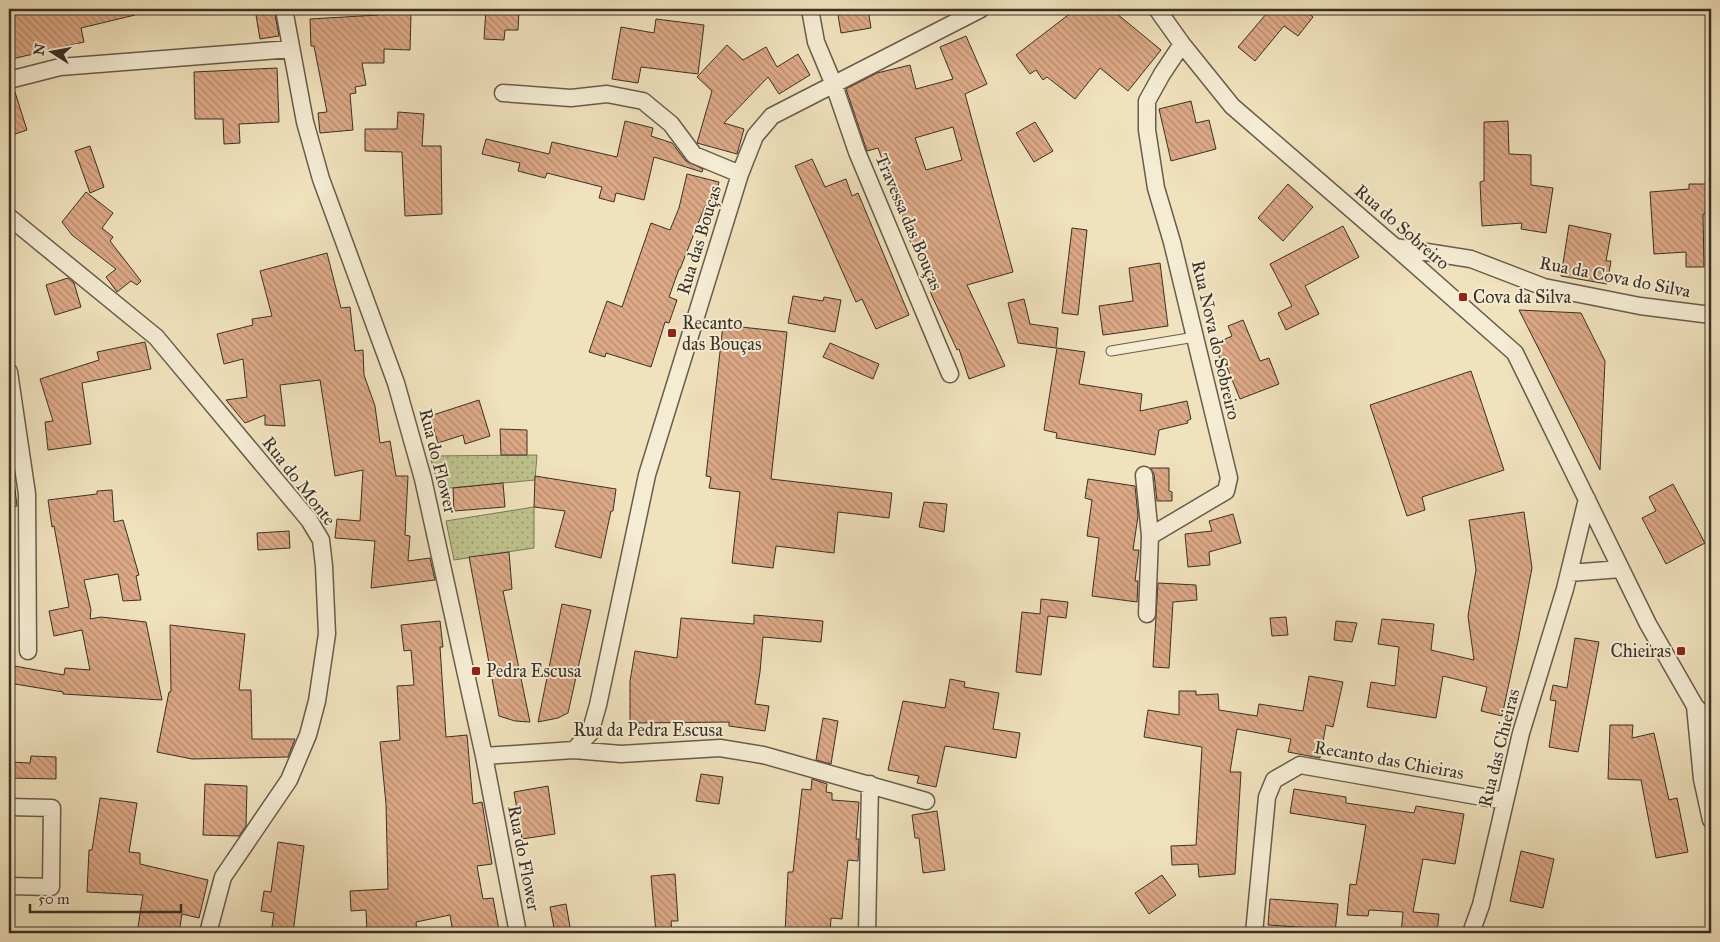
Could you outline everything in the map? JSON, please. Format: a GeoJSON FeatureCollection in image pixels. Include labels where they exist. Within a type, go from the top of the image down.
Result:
{"type":"FeatureCollection","features":[{"type":"Feature","properties":{"kind":"street","name":"Rua do Flower"},"geometry":{"type":"LineString","coordinates":[[284,9],[304,122],[321,179],[396,382],[423,479],[484,756],[518,933]]}},
{"type":"Feature","properties":{"kind":"street","name":"Travessa das Bouças"},"geometry":{"type":"LineString","coordinates":[[810,9],[816,42],[834,85],[857,152],[950,374]]}},
{"type":"Feature","properties":{"kind":"street","name":"Rua das Bouças"},"geometry":{"type":"LineString","coordinates":[[574,750],[590,733],[598,705],[647,474],[740,174],[755,136],[772,116],[981,9]]}},
{"type":"Feature","properties":{"kind":"street","name":"Rua do Sobreiro"},"geometry":{"type":"LineString","coordinates":[[1157,9],[1182,44],[1232,106],[1515,353],[1648,624],[1695,706]]}},
{"type":"Feature","properties":{"kind":"street","name":"Rua Nova do Sobreiro"},"geometry":{"type":"LineString","coordinates":[[1150,536],[1226,492],[1228,478],[1172,242],[1156,188],[1147,130],[1147,100],[1182,44]]}},
{"type":"Feature","properties":{"kind":"street"},"geometry":{"type":"LineString","coordinates":[[9,80],[60,67],[291,49]]}},
{"type":"Feature","properties":{"kind":"street"},"geometry":{"type":"LineString","coordinates":[[503,93],[571,98],[607,94],[643,101],[671,124],[694,156],[740,174]]}},
{"type":"Feature","properties":{"kind":"street","name":"Rua do Monte"},"geometry":{"type":"LineString","coordinates":[[9,217],[156,337],[309,520],[321,540],[327,634],[318,700],[308,736],[289,780],[223,877],[208,933]]}},
{"type":"Feature","properties":{"kind":"street","name":"Rua da Cova do Silva"},"geometry":{"type":"LineString","coordinates":[[1395,247],[1471,259],[1544,287],[1640,306],[1711,315]]}},
{"type":"Feature","properties":{"kind":"street"},"geometry":{"type":"LineString","coordinates":[[9,372],[27,494],[28,651]]}},
{"type":"Feature","properties":{"kind":"street"},"geometry":{"type":"LineString","coordinates":[[1144,476],[1150,536],[1147,614]]}},
{"type":"Feature","properties":{"kind":"street","name":"Rua das Chieiras"},"geometry":{"type":"LineString","coordinates":[[1471,933],[1481,906],[1521,734],[1569,573],[1587,499]]}},
{"type":"Feature","properties":{"kind":"street"},"geometry":{"type":"LineString","coordinates":[[1569,573],[1621,568]]}},
{"type":"Feature","properties":{"kind":"street"},"geometry":{"type":"LineString","coordinates":[[1695,706],[1711,723]]}},
{"type":"Feature","properties":{"kind":"street"},"geometry":{"type":"LineString","coordinates":[[1695,706],[1702,779],[1711,820]]}},
{"type":"Feature","properties":{"kind":"street","name":"Rua da Pedra Escusa"},"geometry":{"type":"LineString","coordinates":[[484,756],[574,750],[622,754],[720,748],[763,755],[926,801]]}},
{"type":"Feature","properties":{"kind":"street","name":"Recanto das Chieiras"},"geometry":{"type":"LineString","coordinates":[[1254,933],[1267,797],[1274,780],[1300,765],[1505,801]]}},
{"type":"Feature","properties":{"kind":"street"},"geometry":{"type":"LineString","coordinates":[[867,933],[870,784]]}},
{"type":"Feature","properties":{"kind":"street"},"geometry":{"type":"LineString","coordinates":[[9,807],[52,808],[51,887],[9,886]]}},
{"type":"Feature","properties":{"kind":"lane"},"geometry":{"type":"LineString","coordinates":[[1111,350],[1195,337]]}},
{"type":"Feature","properties":{"kind":"green space"},"geometry":{"type":"Polygon","coordinates":[[[537,455],[535,480],[439,489],[430,456],[537,455]]]}},
{"type":"Feature","properties":{"kind":"green space"},"geometry":{"type":"Polygon","coordinates":[[[534,507],[534,548],[454,560],[446,521],[534,507]]]}},
{"type":"Feature","properties":{"kind":"building"},"geometry":{"type":"Polygon","coordinates":[[[9,9],[134,9],[135,15],[81,28],[84,42],[12,59],[9,46],[9,9]]]}},
{"type":"Feature","properties":{"kind":"building"},"geometry":{"type":"Polygon","coordinates":[[[255,9],[274,9],[279,36],[260,39],[255,9]]]}},
{"type":"Feature","properties":{"kind":"building"},"geometry":{"type":"Polygon","coordinates":[[[486,9],[519,9],[518,30],[505,30],[504,40],[484,39],[486,9]]]}},
{"type":"Feature","properties":{"kind":"building"},"geometry":{"type":"Polygon","coordinates":[[[837,9],[868,9],[871,28],[841,33],[837,9]]]}},
{"type":"Feature","properties":{"kind":"building"},"geometry":{"type":"Polygon","coordinates":[[[1076,9],[1111,9],[1161,50],[1128,91],[1100,68],[1075,99],[1047,77],[1043,80],[1036,70],[1030,74],[1016,55],[1076,9]]]}},
{"type":"Feature","properties":{"kind":"building"},"geometry":{"type":"Polygon","coordinates":[[[1261,9],[1302,9],[1313,17],[1298,36],[1284,26],[1255,61],[1238,47],[1267,13],[1261,9]]]}},
{"type":"Feature","properties":{"kind":"building"},"geometry":{"type":"Polygon","coordinates":[[[378,14],[411,14],[410,50],[384,49],[384,63],[362,63],[366,85],[355,87],[356,93],[350,94],[353,130],[320,133],[318,113],[327,112],[314,46],[311,46],[310,19],[378,14]]]}},
{"type":"Feature","properties":{"kind":"building"},"geometry":{"type":"Polygon","coordinates":[[[656,19],[704,25],[698,74],[641,67],[638,83],[612,79],[621,27],[654,33],[656,19]]]}},
{"type":"Feature","properties":{"kind":"building"},"geometry":{"type":"Polygon","coordinates":[[[966,36],[987,84],[965,94],[1013,272],[967,285],[1005,366],[969,379],[959,349],[957,350],[932,296],[915,247],[912,248],[905,222],[892,193],[894,192],[878,148],[867,151],[846,89],[877,73],[910,65],[916,89],[953,79],[940,47],[966,36]],[[953,127],[915,138],[926,170],[962,160],[953,127]]]}},
{"type":"Feature","properties":{"kind":"building"},"geometry":{"type":"Polygon","coordinates":[[[727,45],[743,60],[766,47],[777,67],[798,54],[810,75],[779,94],[768,77],[724,123],[744,129],[737,154],[697,143],[712,91],[697,77],[727,45]]]}},
{"type":"Feature","properties":{"kind":"building"},"geometry":{"type":"Polygon","coordinates":[[[277,68],[279,122],[239,124],[240,143],[224,144],[223,119],[195,119],[194,72],[277,68]]]}},
{"type":"Feature","properties":{"kind":"building"},"geometry":{"type":"Polygon","coordinates":[[[14,89],[27,130],[9,136],[9,90],[14,89]]]}},
{"type":"Feature","properties":{"kind":"building"},"geometry":{"type":"Polygon","coordinates":[[[1191,101],[1196,123],[1209,120],[1216,149],[1171,161],[1159,109],[1191,101]]]}},
{"type":"Feature","properties":{"kind":"building"},"geometry":{"type":"Polygon","coordinates":[[[398,112],[424,114],[422,146],[441,146],[442,214],[405,216],[402,152],[365,151],[365,129],[397,129],[398,112]]]}},
{"type":"Feature","properties":{"kind":"building"},"geometry":{"type":"Polygon","coordinates":[[[625,121],[653,128],[651,136],[672,143],[686,161],[703,169],[702,172],[654,157],[644,200],[616,193],[614,202],[599,198],[602,187],[547,173],[545,178],[518,171],[520,163],[482,154],[486,139],[549,154],[552,142],[617,157],[625,121]]]}},
{"type":"Feature","properties":{"kind":"building"},"geometry":{"type":"Polygon","coordinates":[[[1508,121],[1509,154],[1531,155],[1531,185],[1553,188],[1546,233],[1521,229],[1522,223],[1482,226],[1480,182],[1484,181],[1484,122],[1508,121]]]}},
{"type":"Feature","properties":{"kind":"building"},"geometry":{"type":"Polygon","coordinates":[[[1035,122],[1053,151],[1034,162],[1016,133],[1035,122]]]}},
{"type":"Feature","properties":{"kind":"building"},"geometry":{"type":"Polygon","coordinates":[[[90,146],[104,187],[90,193],[75,151],[90,146]]]}},
{"type":"Feature","properties":{"kind":"building"},"geometry":{"type":"Polygon","coordinates":[[[812,159],[825,187],[846,179],[852,196],[858,193],[909,315],[876,329],[862,299],[856,302],[795,166],[812,159]]]}},
{"type":"Feature","properties":{"kind":"building"},"geometry":{"type":"Polygon","coordinates":[[[687,174],[719,182],[713,208],[705,206],[679,269],[669,297],[677,300],[669,323],[665,322],[651,367],[606,353],[605,357],[589,352],[607,301],[622,307],[651,223],[670,230],[679,208],[687,174]]]}},
{"type":"Feature","properties":{"kind":"building"},"geometry":{"type":"Polygon","coordinates":[[[1288,184],[1313,207],[1283,241],[1258,218],[1288,184]]]}},
{"type":"Feature","properties":{"kind":"building"},"geometry":{"type":"Polygon","coordinates":[[[1689,184],[1706,184],[1707,214],[1703,214],[1704,267],[1686,267],[1686,252],[1654,254],[1650,192],[1689,189],[1689,184]]]}},
{"type":"Feature","properties":{"kind":"building"},"geometry":{"type":"Polygon","coordinates":[[[86,192],[113,213],[102,228],[113,237],[110,241],[141,281],[137,285],[131,281],[117,292],[106,277],[116,269],[72,235],[62,222],[86,192]]]}},
{"type":"Feature","properties":{"kind":"building"},"geometry":{"type":"Polygon","coordinates":[[[1569,225],[1611,234],[1606,261],[1611,261],[1607,284],[1561,276],[1569,225]]]}},
{"type":"Feature","properties":{"kind":"building"},"geometry":{"type":"Polygon","coordinates":[[[1343,226],[1359,257],[1305,286],[1319,314],[1286,330],[1278,313],[1292,306],[1270,264],[1343,226]]]}},
{"type":"Feature","properties":{"kind":"building"},"geometry":{"type":"Polygon","coordinates":[[[1072,228],[1087,230],[1078,315],[1062,313],[1072,228]]]}},
{"type":"Feature","properties":{"kind":"building"},"geometry":{"type":"Polygon","coordinates":[[[327,253],[341,308],[350,307],[355,351],[363,350],[364,375],[375,406],[380,443],[390,441],[396,476],[408,476],[405,535],[410,536],[408,561],[430,558],[435,580],[371,588],[375,541],[335,538],[337,519],[360,521],[363,470],[335,476],[320,380],[280,385],[285,426],[265,425],[265,415],[245,423],[226,400],[247,397],[243,359],[224,364],[217,334],[253,325],[252,319],[272,316],[260,271],[327,253]]]}},
{"type":"Feature","properties":{"kind":"building"},"geometry":{"type":"Polygon","coordinates":[[[1160,263],[1168,326],[1103,335],[1099,306],[1133,301],[1129,268],[1160,263]]]}},
{"type":"Feature","properties":{"kind":"building"},"geometry":{"type":"Polygon","coordinates":[[[68,278],[74,283],[81,307],[55,315],[46,285],[68,278]]]}},
{"type":"Feature","properties":{"kind":"building"},"geometry":{"type":"Polygon","coordinates":[[[793,296],[823,301],[824,297],[841,300],[835,332],[788,323],[793,296]]]}},
{"type":"Feature","properties":{"kind":"building"},"geometry":{"type":"Polygon","coordinates":[[[1024,299],[1030,324],[1058,328],[1056,348],[1018,343],[1008,303],[1024,299]]]}},
{"type":"Feature","properties":{"kind":"building"},"geometry":{"type":"Polygon","coordinates":[[[1519,310],[1581,313],[1605,361],[1600,470],[1519,310]]]}},
{"type":"Feature","properties":{"kind":"building"},"geometry":{"type":"Polygon","coordinates":[[[1243,320],[1260,361],[1269,358],[1279,384],[1240,399],[1224,360],[1221,361],[1214,344],[1232,336],[1228,326],[1243,320]]]}},
{"type":"Feature","properties":{"kind":"building"},"geometry":{"type":"Polygon","coordinates":[[[723,325],[787,332],[771,479],[892,493],[889,518],[838,512],[834,553],[776,546],[773,568],[732,563],[740,492],[709,488],[711,477],[706,476],[723,325]]]}},
{"type":"Feature","properties":{"kind":"building"},"geometry":{"type":"Polygon","coordinates":[[[145,342],[151,369],[82,383],[91,444],[48,450],[45,422],[53,421],[40,379],[99,360],[97,352],[145,342]]]}},
{"type":"Feature","properties":{"kind":"building"},"geometry":{"type":"Polygon","coordinates":[[[830,343],[879,364],[873,379],[823,357],[830,343]]]}},
{"type":"Feature","properties":{"kind":"building"},"geometry":{"type":"Polygon","coordinates":[[[1057,348],[1085,352],[1079,384],[1142,394],[1140,411],[1187,401],[1191,419],[1187,421],[1188,423],[1159,430],[1155,455],[1056,438],[1057,433],[1044,430],[1057,348]]]}},
{"type":"Feature","properties":{"kind":"building"},"geometry":{"type":"Polygon","coordinates":[[[1471,371],[1504,470],[1422,497],[1425,510],[1407,516],[1370,405],[1471,371]]]}},
{"type":"Feature","properties":{"kind":"building"},"geometry":{"type":"Polygon","coordinates":[[[479,400],[490,436],[465,444],[463,435],[438,443],[430,416],[479,400]]]}},
{"type":"Feature","properties":{"kind":"building"},"geometry":{"type":"Polygon","coordinates":[[[500,429],[527,430],[527,455],[501,455],[500,429]]]}},
{"type":"Feature","properties":{"kind":"building"},"geometry":{"type":"Polygon","coordinates":[[[11,456],[17,506],[9,507],[9,457],[11,456]]]}},
{"type":"Feature","properties":{"kind":"building"},"geometry":{"type":"Polygon","coordinates":[[[1150,468],[1169,468],[1169,491],[1172,492],[1172,501],[1157,501],[1154,474],[1150,468]]]}},
{"type":"Feature","properties":{"kind":"building"},"geometry":{"type":"Polygon","coordinates":[[[535,476],[616,489],[613,511],[611,511],[601,558],[555,547],[565,511],[534,507],[535,476]]]}},
{"type":"Feature","properties":{"kind":"building"},"geometry":{"type":"Polygon","coordinates":[[[1088,479],[1135,486],[1138,516],[1133,550],[1139,550],[1135,581],[1138,581],[1137,602],[1092,596],[1099,538],[1087,536],[1092,500],[1085,498],[1088,479]]]}},
{"type":"Feature","properties":{"kind":"building"},"geometry":{"type":"Polygon","coordinates":[[[503,483],[505,507],[454,511],[453,488],[503,483]]]}},
{"type":"Feature","properties":{"kind":"building"},"geometry":{"type":"Polygon","coordinates":[[[1673,484],[1705,543],[1666,564],[1642,518],[1656,511],[1649,497],[1673,484]]]}},
{"type":"Feature","properties":{"kind":"building"},"geometry":{"type":"Polygon","coordinates":[[[112,490],[114,522],[123,520],[139,575],[136,576],[141,600],[123,601],[118,574],[84,580],[91,610],[90,619],[101,617],[146,622],[162,700],[63,694],[63,692],[9,683],[9,665],[64,675],[65,668],[90,670],[82,630],[54,636],[49,611],[69,607],[48,500],[97,494],[97,491],[112,490]]]}},
{"type":"Feature","properties":{"kind":"building"},"geometry":{"type":"Polygon","coordinates":[[[924,502],[947,504],[944,532],[919,527],[924,502]]]}},
{"type":"Feature","properties":{"kind":"building"},"geometry":{"type":"Polygon","coordinates":[[[1524,512],[1532,568],[1502,716],[1481,711],[1487,687],[1443,676],[1436,718],[1367,707],[1371,682],[1395,686],[1399,647],[1378,644],[1382,619],[1434,624],[1431,650],[1474,660],[1468,616],[1476,570],[1469,520],[1524,512]]]}},
{"type":"Feature","properties":{"kind":"building"},"geometry":{"type":"Polygon","coordinates":[[[1233,514],[1241,543],[1209,552],[1210,565],[1188,567],[1185,534],[1212,531],[1209,521],[1233,514]]]}},
{"type":"Feature","properties":{"kind":"building"},"geometry":{"type":"Polygon","coordinates":[[[289,531],[290,548],[258,550],[257,533],[289,531]]]}},
{"type":"Feature","properties":{"kind":"building"},"geometry":{"type":"Polygon","coordinates":[[[509,552],[512,589],[503,591],[530,722],[515,721],[499,716],[469,557],[509,552]]]}},
{"type":"Feature","properties":{"kind":"building"},"geometry":{"type":"Polygon","coordinates":[[[1158,583],[1196,585],[1197,600],[1173,602],[1169,668],[1153,667],[1158,583]]]}},
{"type":"Feature","properties":{"kind":"building"},"geometry":{"type":"Polygon","coordinates":[[[1041,599],[1068,602],[1066,618],[1048,616],[1041,675],[1016,672],[1022,612],[1040,614],[1041,599]]]}},
{"type":"Feature","properties":{"kind":"building"},"geometry":{"type":"Polygon","coordinates":[[[562,604],[591,610],[568,713],[558,718],[538,722],[562,604]]]}},
{"type":"Feature","properties":{"kind":"building"},"geometry":{"type":"Polygon","coordinates":[[[754,615],[823,621],[821,642],[763,637],[755,704],[769,706],[765,731],[729,726],[729,722],[630,723],[630,681],[635,651],[677,658],[681,618],[754,624],[754,615]]]}},
{"type":"Feature","properties":{"kind":"building"},"geometry":{"type":"Polygon","coordinates":[[[1286,617],[1288,635],[1272,636],[1270,618],[1286,617]]]}},
{"type":"Feature","properties":{"kind":"building"},"geometry":{"type":"Polygon","coordinates":[[[440,621],[443,647],[440,647],[446,737],[467,735],[473,804],[482,802],[492,864],[477,866],[483,899],[493,898],[499,930],[482,933],[453,933],[450,915],[416,922],[417,933],[367,933],[366,910],[351,911],[350,891],[388,889],[386,804],[380,742],[400,740],[397,686],[414,685],[411,650],[404,651],[401,625],[440,621]]]}},
{"type":"Feature","properties":{"kind":"building"},"geometry":{"type":"Polygon","coordinates":[[[1336,621],[1357,623],[1352,642],[1334,640],[1336,621]]]}},
{"type":"Feature","properties":{"kind":"building"},"geometry":{"type":"Polygon","coordinates":[[[170,625],[245,634],[239,690],[251,690],[252,739],[295,739],[288,757],[192,759],[157,752],[169,692],[171,692],[170,625]]]}},
{"type":"Feature","properties":{"kind":"building"},"geometry":{"type":"Polygon","coordinates":[[[1575,638],[1599,642],[1578,752],[1549,747],[1556,701],[1550,700],[1553,685],[1567,688],[1575,638]]]}},
{"type":"Feature","properties":{"kind":"building"},"geometry":{"type":"Polygon","coordinates":[[[1309,676],[1343,682],[1333,727],[1326,725],[1320,758],[1288,752],[1291,739],[1237,729],[1230,772],[1241,772],[1235,874],[1199,877],[1198,864],[1172,865],[1171,846],[1196,845],[1202,747],[1144,737],[1148,710],[1179,715],[1179,691],[1196,691],[1196,695],[1218,694],[1219,710],[1257,716],[1259,704],[1303,711],[1309,676]]]}},
{"type":"Feature","properties":{"kind":"building"},"geometry":{"type":"Polygon","coordinates":[[[950,679],[965,682],[964,687],[999,693],[993,729],[1020,733],[1016,758],[945,746],[936,787],[917,783],[919,776],[888,770],[903,701],[945,708],[950,679]]]}},
{"type":"Feature","properties":{"kind":"building"},"geometry":{"type":"Polygon","coordinates":[[[823,718],[838,721],[831,764],[816,760],[823,718]]]}},
{"type":"Feature","properties":{"kind":"building"},"geometry":{"type":"Polygon","coordinates":[[[1610,725],[1633,725],[1632,738],[1654,733],[1669,800],[1677,798],[1688,852],[1656,858],[1641,780],[1608,779],[1610,725]]]}},
{"type":"Feature","properties":{"kind":"building"},"geometry":{"type":"Polygon","coordinates":[[[31,756],[56,757],[56,779],[9,778],[9,762],[30,763],[31,756]]]}},
{"type":"Feature","properties":{"kind":"building"},"geometry":{"type":"Polygon","coordinates":[[[701,774],[723,777],[719,804],[696,801],[701,774]]]}},
{"type":"Feature","properties":{"kind":"building"},"geometry":{"type":"Polygon","coordinates":[[[812,779],[827,784],[826,792],[832,793],[832,800],[859,802],[856,839],[859,839],[858,861],[848,860],[842,919],[831,918],[830,933],[785,933],[788,872],[793,872],[802,789],[811,790],[812,779]]]}},
{"type":"Feature","properties":{"kind":"building"},"geometry":{"type":"Polygon","coordinates":[[[205,784],[247,786],[246,826],[239,836],[203,835],[205,784]]]}},
{"type":"Feature","properties":{"kind":"building"},"geometry":{"type":"Polygon","coordinates":[[[548,786],[555,834],[522,839],[514,792],[548,786]]]}},
{"type":"Feature","properties":{"kind":"building"},"geometry":{"type":"Polygon","coordinates":[[[1294,789],[1346,797],[1346,803],[1414,813],[1416,806],[1464,814],[1455,864],[1423,859],[1413,912],[1439,914],[1437,933],[1401,933],[1403,912],[1369,910],[1368,916],[1347,915],[1350,884],[1356,885],[1366,825],[1290,813],[1294,789]]]}},
{"type":"Feature","properties":{"kind":"building"},"geometry":{"type":"Polygon","coordinates":[[[100,798],[137,803],[129,852],[140,853],[140,864],[208,880],[199,918],[182,914],[179,933],[137,933],[143,895],[87,892],[89,850],[92,850],[100,798]]]}},
{"type":"Feature","properties":{"kind":"building"},"geometry":{"type":"Polygon","coordinates":[[[937,811],[945,870],[923,873],[919,838],[915,838],[912,815],[937,811]]]}},
{"type":"Feature","properties":{"kind":"building"},"geometry":{"type":"Polygon","coordinates":[[[278,842],[304,846],[293,933],[271,933],[274,913],[261,911],[264,891],[271,892],[278,842]]]}},
{"type":"Feature","properties":{"kind":"building"},"geometry":{"type":"Polygon","coordinates":[[[1521,851],[1554,859],[1543,908],[1510,901],[1521,851]]]}},
{"type":"Feature","properties":{"kind":"building"},"geometry":{"type":"Polygon","coordinates":[[[675,874],[678,921],[671,921],[672,933],[656,933],[651,876],[675,874]]]}},
{"type":"Feature","properties":{"kind":"building"},"geometry":{"type":"Polygon","coordinates":[[[1162,875],[1176,895],[1149,914],[1135,893],[1162,875]]]}},
{"type":"Feature","properties":{"kind":"building"},"geometry":{"type":"Polygon","coordinates":[[[1270,899],[1338,904],[1335,933],[1312,933],[1312,928],[1268,925],[1270,899]]]}},
{"type":"Feature","properties":{"kind":"building"},"geometry":{"type":"Polygon","coordinates":[[[566,904],[571,933],[555,933],[550,907],[566,904]]]}},
{"type":"Feature","properties":{"kind":"place","name":"Cova da Silva"},"geometry":{"type":"Point","coordinates":[1463,297]}},
{"type":"Feature","properties":{"kind":"place","name":"Recanto das Bouças"},"geometry":{"type":"Point","coordinates":[672,333]}},
{"type":"Feature","properties":{"kind":"place","name":"Chieiras"},"geometry":{"type":"Point","coordinates":[1681,651]}},
{"type":"Feature","properties":{"kind":"place","name":"Pedra Escusa"},"geometry":{"type":"Point","coordinates":[476,671]}}]}
